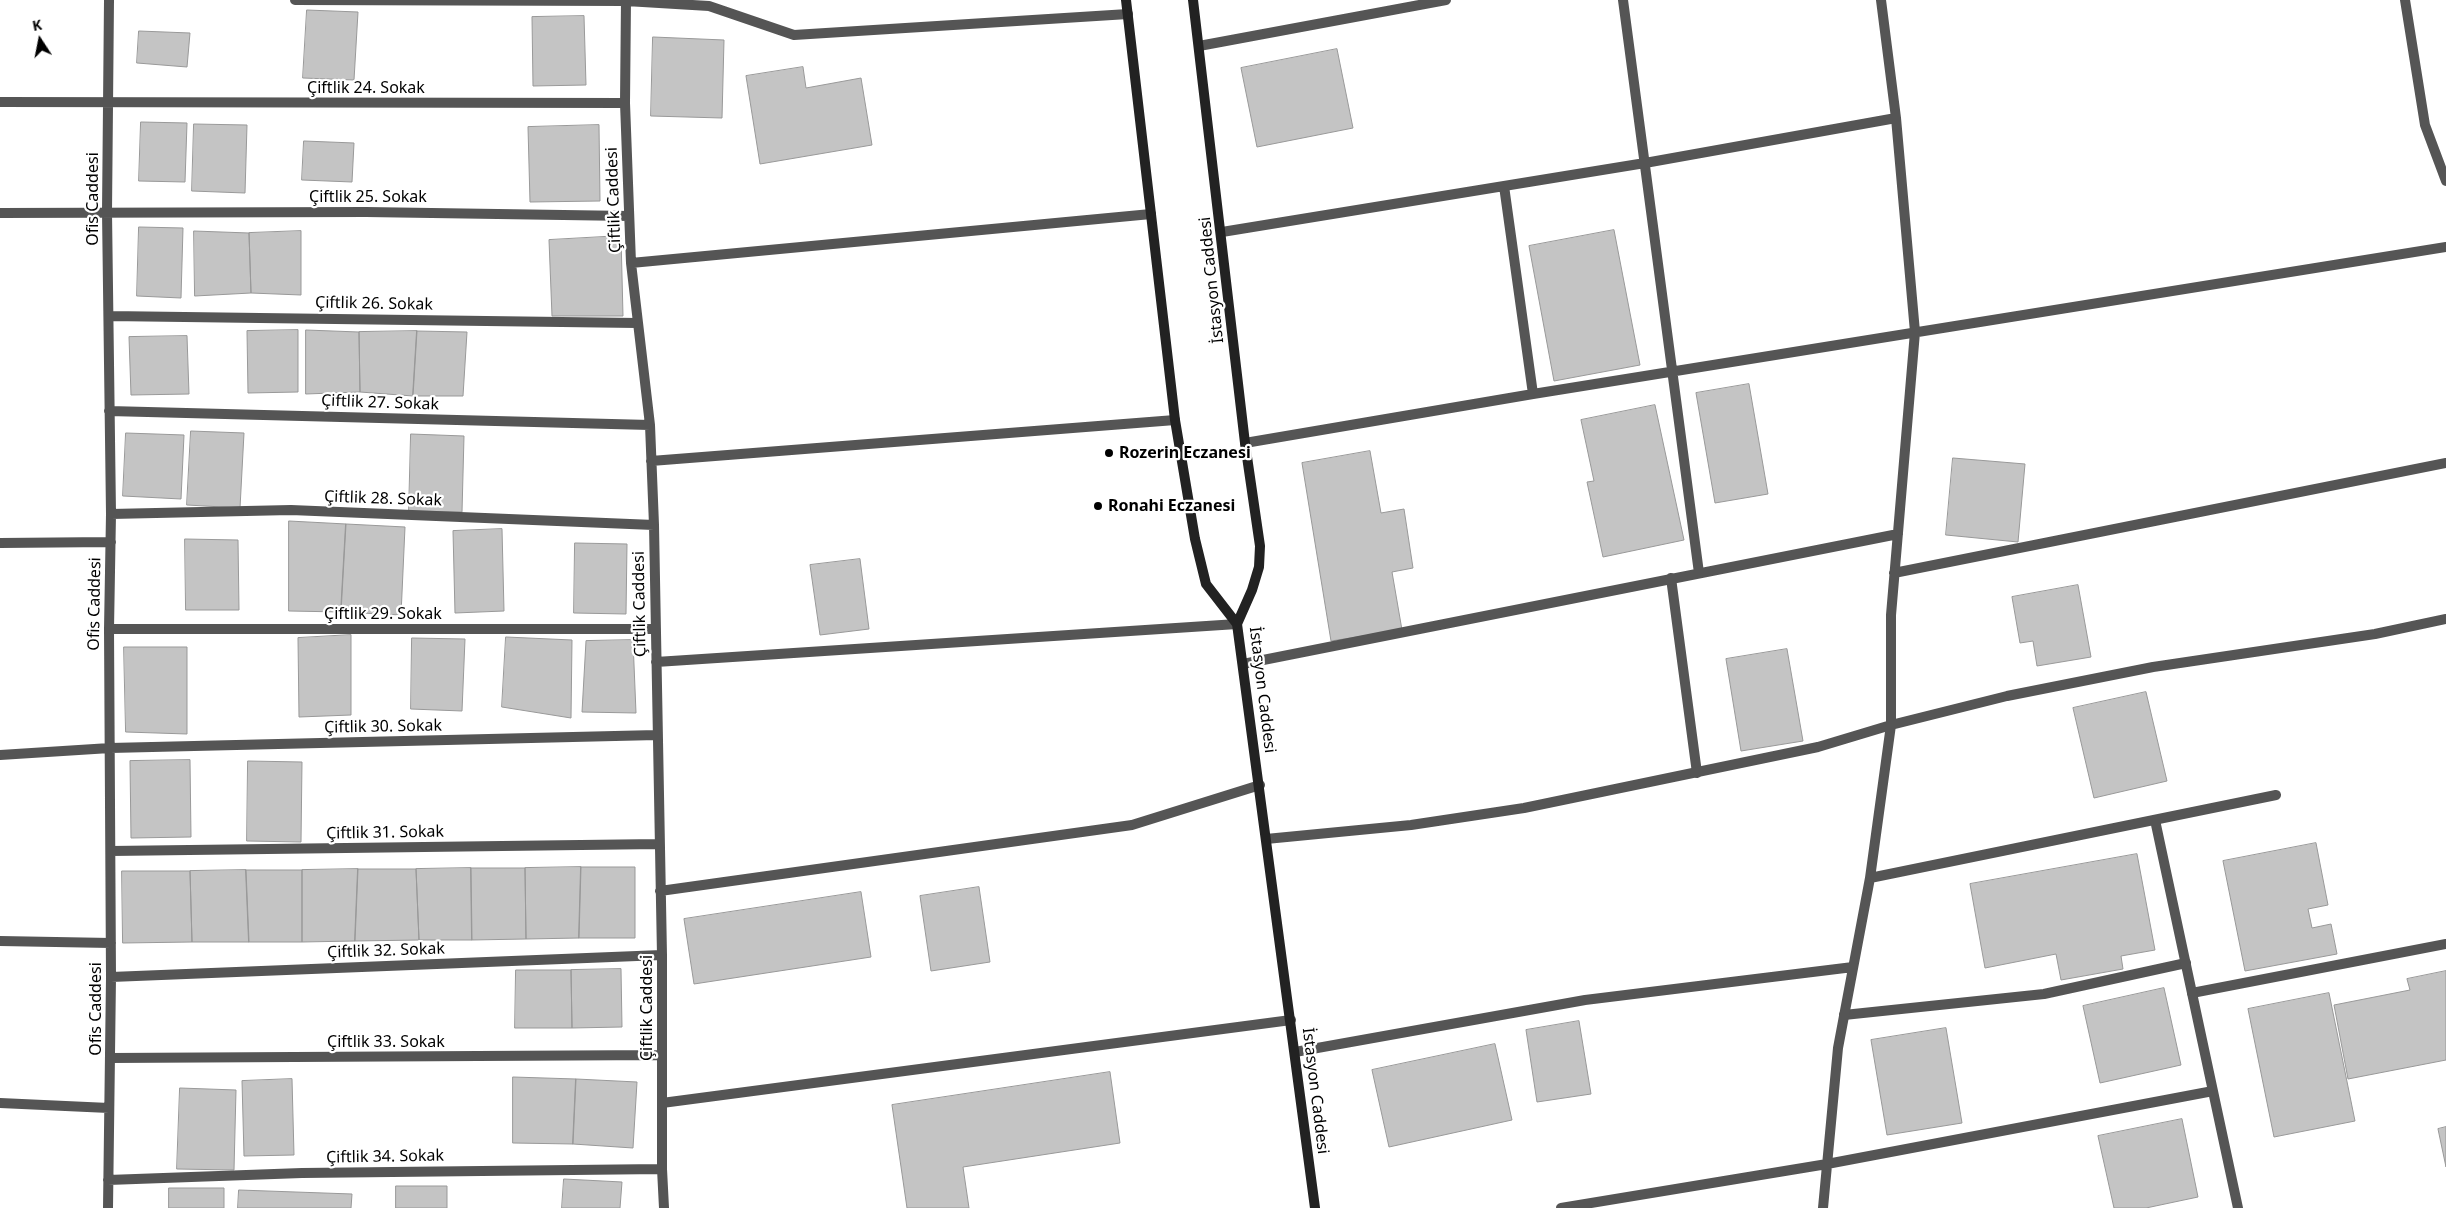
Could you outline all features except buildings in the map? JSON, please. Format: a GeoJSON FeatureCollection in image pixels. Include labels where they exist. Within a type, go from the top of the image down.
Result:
{"type":"FeatureCollection","features":[{"type":"Feature","properties":{"kind":"main road"},"geometry":{"type":"LineString","coordinates":[[1126,0],[1175,420],[1200,564],[1206,584],[1237,624]]}},
{"type":"Feature","properties":{"kind":"main road","name":"İstasyon Caddesi"},"geometry":{"type":"LineString","coordinates":[[1193,0],[1222,232],[1245,443],[1260,546],[1258,567],[1252,590],[1237,624],[1315,1208]]}},
{"type":"Feature","properties":{"kind":"street","name":"Ofis Caddesi"},"geometry":{"type":"LineString","coordinates":[[108,1208],[111,977],[110,316],[107,212],[109,0]]}},
{"type":"Feature","properties":{"kind":"street"},"geometry":{"type":"LineString","coordinates":[[295,0],[626,0],[709,6],[794,36],[1128,14]]}},
{"type":"Feature","properties":{"kind":"street","name":"Çiftlik Caddesi"},"geometry":{"type":"LineString","coordinates":[[626,0],[625,103],[631,263],[650,425],[654,525],[662,955],[662,1169],[664,1208]]}},
{"type":"Feature","properties":{"kind":"street"},"geometry":{"type":"LineString","coordinates":[[1199,46],[1446,0]]}},
{"type":"Feature","properties":{"kind":"street"},"geometry":{"type":"LineString","coordinates":[[1624,0],[1699,572]]}},
{"type":"Feature","properties":{"kind":"street"},"geometry":{"type":"LineString","coordinates":[[1823,1208],[1838,1048],[1870,878],[1891,725],[1891,615],[1915,332],[1896,118],[1881,0]]}},
{"type":"Feature","properties":{"kind":"street"},"geometry":{"type":"LineString","coordinates":[[2405,0],[2426,125],[2446,181]]}},
{"type":"Feature","properties":{"kind":"street","name":"Çiftlik 24. Sokak"},"geometry":{"type":"LineString","coordinates":[[0,102],[108,104],[625,103]]}},
{"type":"Feature","properties":{"kind":"street"},"geometry":{"type":"LineString","coordinates":[[1222,232],[1645,163],[1896,118]]}},
{"type":"Feature","properties":{"kind":"street"},"geometry":{"type":"LineString","coordinates":[[1504,186],[1533,394]]}},
{"type":"Feature","properties":{"kind":"street","name":"Çiftlik 25. Sokak"},"geometry":{"type":"LineString","coordinates":[[0,213],[366,212],[629,216]]}},
{"type":"Feature","properties":{"kind":"street"},"geometry":{"type":"LineString","coordinates":[[631,263],[1151,214]]}},
{"type":"Feature","properties":{"kind":"street"},"geometry":{"type":"LineString","coordinates":[[1245,443],[1672,371],[2446,246]]}},
{"type":"Feature","properties":{"kind":"street","name":"Çiftlik 26. Sokak"},"geometry":{"type":"LineString","coordinates":[[110,316],[637,323]]}},
{"type":"Feature","properties":{"kind":"street","name":"Çiftlik 27. Sokak"},"geometry":{"type":"LineString","coordinates":[[109,411],[650,425]]}},
{"type":"Feature","properties":{"kind":"street"},"geometry":{"type":"LineString","coordinates":[[651,461],[1175,420]]}},
{"type":"Feature","properties":{"kind":"street"},"geometry":{"type":"LineString","coordinates":[[1894,573],[2446,463]]}},
{"type":"Feature","properties":{"kind":"street","name":"Çiftlik 28. Sokak"},"geometry":{"type":"LineString","coordinates":[[111,514],[290,510],[654,525]]}},
{"type":"Feature","properties":{"kind":"street"},"geometry":{"type":"LineString","coordinates":[[1243,664],[1898,534]]}},
{"type":"Feature","properties":{"kind":"street"},"geometry":{"type":"LineString","coordinates":[[0,543],[111,542]]}},
{"type":"Feature","properties":{"kind":"street"},"geometry":{"type":"LineString","coordinates":[[1671,578],[1697,773]]}},
{"type":"Feature","properties":{"kind":"street"},"geometry":{"type":"LineString","coordinates":[[1266,839],[1411,825],[1524,808],[1818,747],[1891,725],[2007,696],[2153,667],[2375,634],[2446,619]]}},
{"type":"Feature","properties":{"kind":"street"},"geometry":{"type":"LineString","coordinates":[[656,662],[1237,624]]}},
{"type":"Feature","properties":{"kind":"street","name":"Çiftlik 29. Sokak"},"geometry":{"type":"LineString","coordinates":[[109,629],[656,629]]}},
{"type":"Feature","properties":{"kind":"street","name":"Çiftlik 30. Sokak"},"geometry":{"type":"LineString","coordinates":[[0,755],[110,748],[657,735]]}},
{"type":"Feature","properties":{"kind":"street"},"geometry":{"type":"LineString","coordinates":[[660,891],[1132,825],[1260,785]]}},
{"type":"Feature","properties":{"kind":"street"},"geometry":{"type":"LineString","coordinates":[[1870,878],[2276,795]]}},
{"type":"Feature","properties":{"kind":"street"},"geometry":{"type":"LineString","coordinates":[[2155,820],[2238,1208]]}},
{"type":"Feature","properties":{"kind":"street","name":"Çiftlik 31. Sokak"},"geometry":{"type":"LineString","coordinates":[[111,852],[659,844]]}},
{"type":"Feature","properties":{"kind":"street"},"geometry":{"type":"LineString","coordinates":[[0,941],[111,943]]}},
{"type":"Feature","properties":{"kind":"street"},"geometry":{"type":"LineString","coordinates":[[2192,993],[2446,944]]}},
{"type":"Feature","properties":{"kind":"street","name":"Çiftlik 32. Sokak"},"geometry":{"type":"LineString","coordinates":[[111,977],[662,955]]}},
{"type":"Feature","properties":{"kind":"street"},"geometry":{"type":"LineString","coordinates":[[1844,1015],[2044,994],[2186,963]]}},
{"type":"Feature","properties":{"kind":"street"},"geometry":{"type":"LineString","coordinates":[[1295,1052],[1585,1000],[1853,966]]}},
{"type":"Feature","properties":{"kind":"street"},"geometry":{"type":"LineString","coordinates":[[662,1103],[1291,1020]]}},
{"type":"Feature","properties":{"kind":"street","name":"Çiftlik 33. Sokak"},"geometry":{"type":"LineString","coordinates":[[110,1058],[662,1055]]}},
{"type":"Feature","properties":{"kind":"street"},"geometry":{"type":"LineString","coordinates":[[1561,1208],[1827,1164],[2213,1091]]}},
{"type":"Feature","properties":{"kind":"street"},"geometry":{"type":"LineString","coordinates":[[0,1103],[109,1108]]}},
{"type":"Feature","properties":{"kind":"street","name":"Çiftlik 34. Sokak"},"geometry":{"type":"LineString","coordinates":[[108,1180],[302,1173],[662,1169]]}},
{"type":"Feature","properties":{"kind":"place","name":"Rozerin Eczanesi"},"geometry":{"type":"Point","coordinates":[1109,453]}},
{"type":"Feature","properties":{"kind":"place","name":"Ronahi Eczanesi"},"geometry":{"type":"Point","coordinates":[1098,506]}}]}
